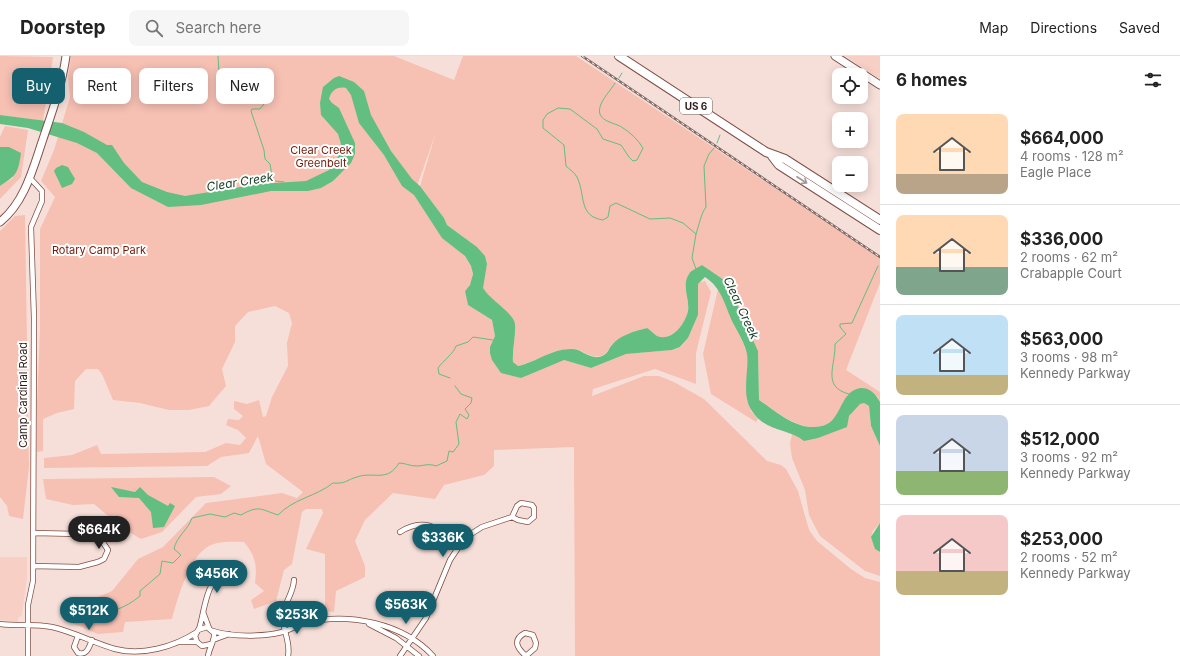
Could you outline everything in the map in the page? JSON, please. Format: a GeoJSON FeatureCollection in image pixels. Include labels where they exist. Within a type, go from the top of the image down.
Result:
{"type":"FeatureCollection","features":[{"type":"Feature","properties":{"kind":"main road","name":"US 6"},"geometry":{"type":"LineString","coordinates":[[619,56],[772,156],[779,165],[880,230]]}},
{"type":"Feature","properties":{"kind":"main road","name":"US 6"},"geometry":{"type":"LineString","coordinates":[[772,156],[785,159],[880,220]]}},
{"type":"Feature","properties":{"kind":"street"},"geometry":{"type":"LineString","coordinates":[[0,222],[20,199],[30,178],[54,106],[66,56]]}},
{"type":"Feature","properties":{"kind":"street"},"geometry":{"type":"LineString","coordinates":[[835,56],[880,85]]}},
{"type":"Feature","properties":{"kind":"street"},"geometry":{"type":"LineString","coordinates":[[0,216],[9,207],[30,178]]}},
{"type":"Feature","properties":{"kind":"street","name":"Camp Cardinal Road"},"geometry":{"type":"LineString","coordinates":[[28,656],[28,605],[33,581],[34,533],[34,318],[31,227],[42,201],[42,191],[30,178]]}},
{"type":"Feature","properties":{"kind":"street"},"geometry":{"type":"LineString","coordinates":[[400,656],[431,608],[450,560],[460,545],[470,534],[482,527],[512,516],[517,506],[521,503],[532,505],[534,508],[534,517],[528,522],[518,520],[512,516]]}},
{"type":"Feature","properties":{"kind":"street"},"geometry":{"type":"LineString","coordinates":[[400,532],[412,525],[424,524],[439,530],[460,545]]}},
{"type":"Feature","properties":{"kind":"street"},"geometry":{"type":"LineString","coordinates":[[33,566],[89,565],[104,559],[108,550],[102,541],[87,535],[34,533]]}},
{"type":"Feature","properties":{"kind":"street"},"geometry":{"type":"LineString","coordinates":[[207,656],[195,636],[207,596],[216,579],[224,571]]}},
{"type":"Feature","properties":{"kind":"street"},"geometry":{"type":"LineString","coordinates":[[288,656],[289,642],[283,624],[284,609],[294,591],[294,580]]}},
{"type":"Feature","properties":{"kind":"street"},"geometry":{"type":"LineString","coordinates":[[203,612],[210,630],[212,642],[207,656]]}},
{"type":"Feature","properties":{"kind":"street"},"geometry":{"type":"LineString","coordinates":[[0,624],[50,627],[132,654],[162,648],[179,642],[198,630],[210,630],[231,634],[256,636],[286,631],[304,623],[319,621],[365,622],[387,626],[412,639],[433,656]]}},
{"type":"Feature","properties":{"kind":"street"},"geometry":{"type":"LineString","coordinates":[[365,622],[408,645],[419,656]]}},
{"type":"Feature","properties":{"kind":"street"},"geometry":{"type":"LineString","coordinates":[[179,642],[206,646],[231,634]]}},
{"type":"Feature","properties":{"kind":"street"},"geometry":{"type":"LineString","coordinates":[[529,634],[536,639],[536,643],[535,648],[526,656],[517,646],[516,642],[521,635],[529,634]]}},
{"type":"Feature","properties":{"kind":"street"},"geometry":{"type":"LineString","coordinates":[[78,636],[74,647],[78,653],[87,652],[92,640]]}},
{"type":"Feature","properties":{"kind":"shaded area"},"geometry":{"type":"Polygon","coordinates":[[[845,56],[880,56],[880,79],[868,71],[868,68],[863,68],[845,56]]]}},
{"type":"Feature","properties":{"kind":"shaded area"},"geometry":{"type":"Polygon","coordinates":[[[339,76],[354,82],[364,91],[371,115],[391,151],[412,179],[420,186],[444,218],[447,225],[477,247],[485,256],[487,264],[483,288],[486,293],[511,315],[514,320],[515,329],[513,362],[518,366],[566,349],[573,349],[592,356],[600,357],[623,336],[647,328],[657,336],[663,337],[673,334],[681,326],[688,311],[686,287],[687,278],[691,271],[702,265],[727,282],[758,351],[759,400],[796,424],[813,427],[828,424],[835,416],[847,396],[855,389],[868,389],[875,394],[880,402],[880,446],[871,426],[869,406],[864,403],[860,404],[849,416],[847,427],[818,438],[804,441],[798,437],[763,423],[757,418],[749,405],[747,398],[747,354],[745,346],[719,292],[711,281],[705,277],[698,284],[698,315],[688,338],[680,347],[672,350],[626,354],[591,368],[564,360],[521,378],[501,373],[492,360],[490,353],[490,347],[495,336],[492,320],[468,305],[465,291],[470,285],[473,274],[471,266],[465,256],[442,238],[414,195],[402,186],[384,155],[359,123],[351,95],[346,88],[335,90],[329,99],[339,108],[355,143],[355,154],[351,163],[333,181],[321,188],[308,191],[271,191],[201,205],[168,207],[131,188],[97,153],[77,143],[28,128],[0,124],[0,115],[62,123],[84,132],[107,145],[112,145],[124,163],[142,182],[167,192],[185,196],[259,184],[306,181],[329,170],[338,157],[341,144],[338,134],[321,115],[320,103],[323,87],[339,76]]]}},
{"type":"Feature","properties":{"kind":"shaded area"},"geometry":{"type":"Polygon","coordinates":[[[0,147],[9,147],[21,153],[16,173],[0,186],[0,147]]]}},
{"type":"Feature","properties":{"kind":"shaded area"},"geometry":{"type":"Polygon","coordinates":[[[62,165],[68,167],[75,179],[72,184],[62,188],[54,171],[62,165]]]}},
{"type":"Feature","properties":{"kind":"shaded area"},"geometry":{"type":"Polygon","coordinates":[[[111,487],[135,492],[140,487],[148,495],[168,506],[170,503],[175,506],[164,527],[153,528],[151,512],[139,498],[119,497],[111,487]]]}},
{"type":"Feature","properties":{"kind":"shaded area"},"geometry":{"type":"Polygon","coordinates":[[[880,523],[880,552],[875,549],[871,537],[880,523]]]}},
{"type":"Feature","properties":{"kind":"shaded area"},"geometry":{"type":"Polygon","coordinates":[[[0,557],[27,557],[27,577],[22,615],[18,618],[18,622],[0,620],[0,557]]]}},
{"type":"Feature","properties":{"kind":"green space"},"geometry":{"type":"Polygon","coordinates":[[[0,56],[53,57],[51,68],[12,68],[12,104],[46,104],[43,121],[0,115],[0,56]]]}},
{"type":"Feature","properties":{"kind":"green space","name":"Clear Creek Greenbelt"},"geometry":{"type":"Polygon","coordinates":[[[71,56],[394,56],[454,80],[463,56],[576,56],[880,258],[880,283],[846,370],[880,392],[880,402],[877,396],[850,393],[841,410],[834,419],[825,425],[815,427],[805,426],[785,418],[759,400],[758,351],[727,282],[702,265],[690,273],[687,278],[686,288],[688,311],[681,326],[673,334],[663,337],[657,336],[647,328],[633,332],[621,338],[612,345],[605,354],[599,356],[592,356],[578,350],[568,349],[518,366],[513,362],[515,330],[514,320],[482,288],[487,264],[485,256],[477,247],[447,225],[444,218],[420,186],[436,132],[414,195],[433,224],[459,250],[470,265],[473,272],[472,280],[469,287],[465,290],[468,305],[492,320],[495,336],[490,347],[501,373],[564,360],[591,368],[626,354],[672,350],[681,347],[688,338],[698,315],[698,283],[705,281],[711,292],[696,353],[696,384],[655,369],[593,389],[592,396],[644,376],[659,376],[674,382],[704,399],[767,461],[781,465],[786,469],[798,491],[809,530],[817,541],[851,569],[865,578],[880,582],[880,656],[575,656],[574,447],[494,450],[494,466],[484,475],[444,485],[435,499],[393,493],[365,520],[355,541],[365,566],[365,577],[336,591],[334,612],[325,611],[325,554],[306,549],[323,513],[322,509],[306,509],[302,512],[292,564],[284,570],[276,601],[254,609],[251,600],[264,591],[255,583],[255,561],[244,542],[225,542],[214,544],[206,548],[198,555],[181,588],[172,619],[125,622],[123,632],[98,634],[65,620],[72,612],[73,599],[91,600],[112,591],[138,559],[163,547],[206,503],[282,493],[297,498],[303,492],[266,464],[258,436],[249,453],[221,457],[207,466],[44,468],[44,458],[72,455],[97,445],[101,454],[205,452],[226,443],[240,445],[246,438],[238,430],[226,425],[228,419],[239,420],[243,416],[234,409],[234,401],[247,404],[259,400],[263,417],[266,416],[272,397],[288,366],[287,343],[292,323],[289,313],[275,306],[248,312],[235,326],[235,342],[222,369],[226,386],[209,406],[189,410],[169,410],[140,403],[113,400],[102,374],[98,369],[86,369],[75,381],[74,409],[57,413],[43,419],[43,451],[37,452],[37,403],[40,330],[40,229],[55,197],[41,181],[54,150],[70,97],[68,77],[71,56]]]}},
{"type":"Feature","properties":{"kind":"green space"},"geometry":{"type":"Polygon","coordinates":[[[5,126],[28,130],[21,177],[0,199],[0,186],[13,178],[0,147],[0,137],[5,126]]]}},
{"type":"Feature","properties":{"kind":"green space","name":"Rotary Camp Park"},"geometry":{"type":"Polygon","coordinates":[[[25,215],[29,467],[23,519],[9,516],[7,506],[0,497],[0,231],[15,216],[25,215]]]}},
{"type":"Feature","properties":{"kind":"green space"},"geometry":{"type":"Polygon","coordinates":[[[718,289],[728,307],[747,353],[747,400],[751,411],[758,419],[756,422],[711,394],[703,354],[718,289]]]}},
{"type":"Feature","properties":{"kind":"green space"},"geometry":{"type":"Polygon","coordinates":[[[860,403],[864,403],[869,406],[871,426],[880,446],[880,523],[872,532],[875,549],[880,552],[880,576],[865,571],[820,536],[809,515],[805,490],[792,458],[790,444],[792,434],[799,436],[849,416],[860,403]]]}},
{"type":"Feature","properties":{"kind":"green space"},"geometry":{"type":"Polygon","coordinates":[[[214,477],[231,486],[221,494],[196,497],[162,532],[141,539],[121,527],[94,504],[73,505],[46,499],[43,479],[214,477]]]}},
{"type":"Feature","properties":{"kind":"waterway","name":"Clear Creek"},"geometry":{"type":"LineString","coordinates":[[218,56],[219,73],[235,82],[256,88],[266,95],[264,104],[260,109],[252,109],[251,111],[264,150],[265,159],[270,164],[272,176],[275,181],[284,182]]}},
{"type":"Feature","properties":{"kind":"waterway"},"geometry":{"type":"LineString","coordinates":[[619,78],[622,73]]}},
{"type":"Feature","properties":{"kind":"waterway"},"geometry":{"type":"LineString","coordinates":[[615,83],[600,107],[601,116],[603,119],[620,126],[632,134],[639,142],[643,148],[637,160],[633,161],[621,145],[603,139],[597,129],[570,109],[558,108],[547,114],[543,120],[543,128],[564,145],[566,166],[577,177],[586,210],[590,214],[595,218],[603,220],[608,217],[610,206],[616,203],[650,219],[670,218],[683,223],[696,234],[692,258],[696,269]]}},
{"type":"Feature","properties":{"kind":"waterway"},"geometry":{"type":"LineString","coordinates":[[717,143],[720,135]]}},
{"type":"Feature","properties":{"kind":"waterway"},"geometry":{"type":"LineString","coordinates":[[696,234],[701,216],[706,207],[704,166],[709,154],[714,148]]}},
{"type":"Feature","properties":{"kind":"waterway"},"geometry":{"type":"LineString","coordinates":[[849,394],[840,391],[835,386],[833,381],[832,374],[835,344],[846,334],[840,327],[840,324],[852,323],[878,266]]}},
{"type":"Feature","properties":{"kind":"waterway"},"geometry":{"type":"LineString","coordinates":[[450,378],[439,374],[438,368],[456,346],[468,342],[473,337],[493,340]]}},
{"type":"Feature","properties":{"kind":"waterway"},"geometry":{"type":"LineString","coordinates":[[88,618],[122,607],[140,596],[140,591],[160,574],[162,561],[173,563],[181,555],[174,549],[175,545],[192,518],[210,514],[225,517],[234,513],[241,515],[256,509],[278,515],[291,505],[333,483],[343,482],[363,475],[385,475],[390,473],[399,463],[414,466],[436,466],[447,461],[449,451],[453,452],[459,444],[456,422],[460,414],[467,419],[469,415],[465,409],[471,403],[472,398],[461,394],[455,386]]}},
{"type":"Feature","properties":{"kind":"railway"},"geometry":{"type":"LineString","coordinates":[[582,56],[880,257]]}}]}
